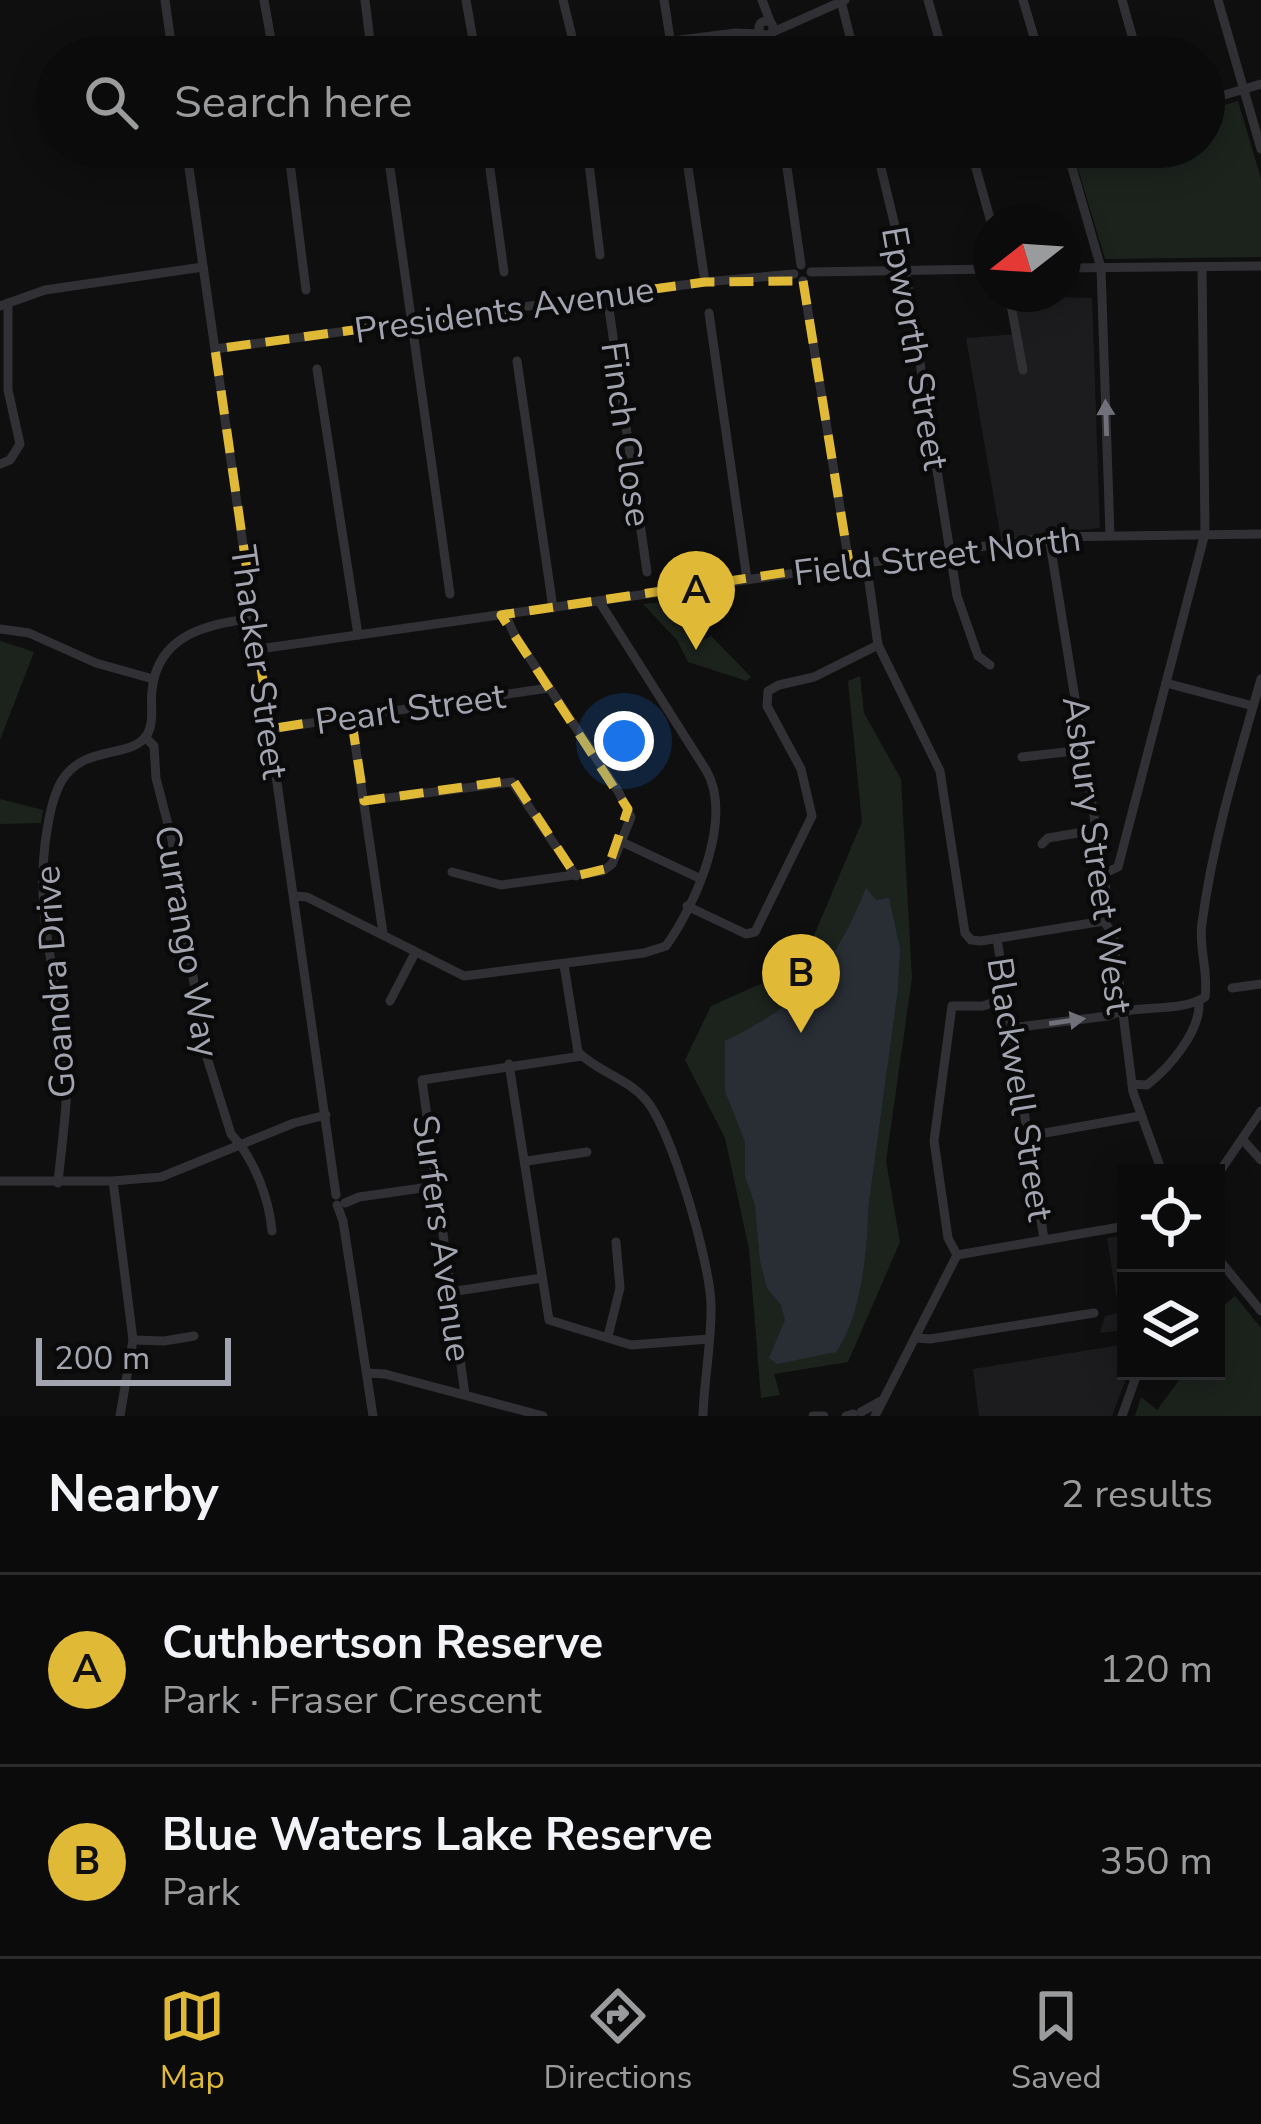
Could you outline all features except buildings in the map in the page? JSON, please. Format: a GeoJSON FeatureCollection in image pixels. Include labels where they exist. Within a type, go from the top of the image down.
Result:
{"type":"FeatureCollection","features":[{"type":"Feature","properties":{"kind":"street"},"geometry":{"type":"LineString","coordinates":[[165,0],[170,36]]}},
{"type":"Feature","properties":{"kind":"street"},"geometry":{"type":"LineString","coordinates":[[264,0],[270,36]]}},
{"type":"Feature","properties":{"kind":"street"},"geometry":{"type":"LineString","coordinates":[[364,0],[369,36]]}},
{"type":"Feature","properties":{"kind":"street"},"geometry":{"type":"LineString","coordinates":[[466,0],[472,36]]}},
{"type":"Feature","properties":{"kind":"street"},"geometry":{"type":"LineString","coordinates":[[563,0],[569,36]]}},
{"type":"Feature","properties":{"kind":"street"},"geometry":{"type":"LineString","coordinates":[[664,0],[669,36]]}},
{"type":"Feature","properties":{"kind":"street"},"geometry":{"type":"LineString","coordinates":[[928,0],[938,36]]}},
{"type":"Feature","properties":{"kind":"street"},"geometry":{"type":"LineString","coordinates":[[1023,0],[1034,36]]}},
{"type":"Feature","properties":{"kind":"street"},"geometry":{"type":"LineString","coordinates":[[1122,0],[1132,36]]}},
{"type":"Feature","properties":{"kind":"street"},"geometry":{"type":"LineString","coordinates":[[1218,0],[1261,149]]}},
{"type":"Feature","properties":{"kind":"street"},"geometry":{"type":"LineString","coordinates":[[708,36],[767,28],[843,1],[850,36]]}},
{"type":"Feature","properties":{"kind":"street"},"geometry":{"type":"LineString","coordinates":[[767,28],[768,36]]}},
{"type":"Feature","properties":{"kind":"street"},"geometry":{"type":"LineString","coordinates":[[1225,94],[1261,84]]}},
{"type":"Feature","properties":{"kind":"street","name":"Thacker Street"},"geometry":{"type":"LineString","coordinates":[[189,168],[373,1416]]}},
{"type":"Feature","properties":{"kind":"street"},"geometry":{"type":"LineString","coordinates":[[290,168],[306,290]]}},
{"type":"Feature","properties":{"kind":"street"},"geometry":{"type":"LineString","coordinates":[[390,168],[450,594]]}},
{"type":"Feature","properties":{"kind":"street"},"geometry":{"type":"LineString","coordinates":[[490,168],[504,272]]}},
{"type":"Feature","properties":{"kind":"street"},"geometry":{"type":"LineString","coordinates":[[590,168],[600,255]]}},
{"type":"Feature","properties":{"kind":"street"},"geometry":{"type":"LineString","coordinates":[[689,168],[705,282]]}},
{"type":"Feature","properties":{"kind":"street"},"geometry":{"type":"LineString","coordinates":[[787,168],[848,563]]}},
{"type":"Feature","properties":{"kind":"street","name":"Epworth Street"},"geometry":{"type":"LineString","coordinates":[[881,168],[905,268],[957,596],[978,656],[990,665]]}},
{"type":"Feature","properties":{"kind":"street"},"geometry":{"type":"LineString","coordinates":[[976,168],[986,204]]}},
{"type":"Feature","properties":{"kind":"street"},"geometry":{"type":"LineString","coordinates":[[1072,168],[1101,268],[1110,535]]}},
{"type":"Feature","properties":{"kind":"street"},"geometry":{"type":"LineString","coordinates":[[1081,268],[1260,266]]}},
{"type":"Feature","properties":{"kind":"street"},"geometry":{"type":"LineString","coordinates":[[0,464],[10,460],[20,444],[8,390],[4,304],[45,290],[203,267]]}},
{"type":"Feature","properties":{"kind":"street"},"geometry":{"type":"LineString","coordinates":[[1103,874],[1118,867],[1205,533],[1202,268]]}},
{"type":"Feature","properties":{"kind":"street","name":"Presidents Avenue"},"geometry":{"type":"LineString","coordinates":[[215,349],[705,282],[802,273],[973,269]]}},
{"type":"Feature","properties":{"kind":"street","name":"Finch Close"},"geometry":{"type":"LineString","coordinates":[[607,295],[647,572]]}},
{"type":"Feature","properties":{"kind":"street"},"geometry":{"type":"LineString","coordinates":[[1012,312],[1023,370]]}},
{"type":"Feature","properties":{"kind":"street"},"geometry":{"type":"LineString","coordinates":[[709,313],[747,579]]}},
{"type":"Feature","properties":{"kind":"street"},"geometry":{"type":"LineString","coordinates":[[518,361],[553,608]]}},
{"type":"Feature","properties":{"kind":"street"},"geometry":{"type":"LineString","coordinates":[[317,369],[358,634]]}},
{"type":"Feature","properties":{"kind":"street","name":"Field Street North"},"geometry":{"type":"LineString","coordinates":[[259,649],[1049,537],[1261,534]]}},
{"type":"Feature","properties":{"kind":"street","name":"Asbury Street West"},"geometry":{"type":"LineString","coordinates":[[1049,537],[1132,1084],[1159,1164]]}},
{"type":"Feature","properties":{"kind":"street"},"geometry":{"type":"LineString","coordinates":[[866,561],[878,645],[939,768],[968,937],[997,939],[1104,921]]}},
{"type":"Feature","properties":{"kind":"street"},"geometry":{"type":"LineString","coordinates":[[294,896],[321,903],[464,976],[661,949],[670,940],[714,844],[714,787],[599,601]]}},
{"type":"Feature","properties":{"kind":"street"},"geometry":{"type":"LineString","coordinates":[[452,872],[501,885],[608,868],[631,817],[505,614]]}},
{"type":"Feature","properties":{"kind":"street"},"geometry":{"type":"LineString","coordinates":[[145,737],[152,724],[153,679],[162,658],[187,634],[219,622],[254,619]]}},
{"type":"Feature","properties":{"kind":"street"},"geometry":{"type":"LineString","coordinates":[[0,629],[29,633],[96,663],[153,679]]}},
{"type":"Feature","properties":{"kind":"street"},"geometry":{"type":"LineString","coordinates":[[687,906],[746,934],[759,926],[812,816],[801,769],[767,706],[768,692],[814,677],[878,645]]}},
{"type":"Feature","properties":{"kind":"street"},"geometry":{"type":"LineString","coordinates":[[1132,1084],[1147,1085],[1163,1073],[1200,1012],[1201,928],[1228,790],[1261,679]]}},
{"type":"Feature","properties":{"kind":"street"},"geometry":{"type":"LineString","coordinates":[[1166,682],[1253,706]]}},
{"type":"Feature","properties":{"kind":"street","name":"Pearl Street"},"geometry":{"type":"LineString","coordinates":[[270,729],[550,688]]}},
{"type":"Feature","properties":{"kind":"street"},"geometry":{"type":"LineString","coordinates":[[351,716],[383,933]]}},
{"type":"Feature","properties":{"kind":"street","name":"Currango Way"},"geometry":{"type":"LineString","coordinates":[[145,737],[154,746],[156,778],[172,840],[204,1048],[231,1134],[266,1196],[272,1231]]}},
{"type":"Feature","properties":{"kind":"street","name":"Goandra Drive"},"geometry":{"type":"LineString","coordinates":[[58,1183],[66,1048],[41,913],[46,834],[54,797],[66,774],[89,757],[129,748],[145,737]]}},
{"type":"Feature","properties":{"kind":"street"},"geometry":{"type":"LineString","coordinates":[[1022,757],[1083,750]]}},
{"type":"Feature","properties":{"kind":"street"},"geometry":{"type":"LineString","coordinates":[[364,801],[512,782],[576,876]]}},
{"type":"Feature","properties":{"kind":"street"},"geometry":{"type":"LineString","coordinates":[[1042,844],[1048,838],[1096,830]]}},
{"type":"Feature","properties":{"kind":"street"},"geometry":{"type":"LineString","coordinates":[[622,842],[699,878]]}},
{"type":"Feature","properties":{"kind":"street"},"geometry":{"type":"LineString","coordinates":[[297,917],[321,903]]}},
{"type":"Feature","properties":{"kind":"street","name":"Blackwell Street"},"geometry":{"type":"LineString","coordinates":[[997,939],[1044,1239]]}},
{"type":"Feature","properties":{"kind":"street"},"geometry":{"type":"LineString","coordinates":[[390,1000],[415,952]]}},
{"type":"Feature","properties":{"kind":"street"},"geometry":{"type":"LineString","coordinates":[[564,965],[574,1042],[582,1056],[637,1090],[664,1127],[686,1193],[711,1298],[703,1416]]}},
{"type":"Feature","properties":{"kind":"street"},"geometry":{"type":"LineString","coordinates":[[1232,988],[1261,985]]}},
{"type":"Feature","properties":{"kind":"street"},"geometry":{"type":"LineString","coordinates":[[957,1255],[948,1238],[934,1148],[952,1006],[983,1006],[1006,998]]}},
{"type":"Feature","properties":{"kind":"street"},"geometry":{"type":"LineString","coordinates":[[1011,1028],[1202,999]]}},
{"type":"Feature","properties":{"kind":"street"},"geometry":{"type":"LineString","coordinates":[[582,1056],[509,1064],[547,1314],[555,1324],[641,1346],[710,1339]]}},
{"type":"Feature","properties":{"kind":"street","name":"Surfers Avenue"},"geometry":{"type":"LineString","coordinates":[[465,1396],[422,1080],[509,1064]]}},
{"type":"Feature","properties":{"kind":"street"},"geometry":{"type":"LineString","coordinates":[[1225,1164],[1261,1111]]}},
{"type":"Feature","properties":{"kind":"street"},"geometry":{"type":"LineString","coordinates":[[0,1181],[160,1177],[326,1114]]}},
{"type":"Feature","properties":{"kind":"street"},"geometry":{"type":"LineString","coordinates":[[1028,1136],[1140,1116]]}},
{"type":"Feature","properties":{"kind":"street"},"geometry":{"type":"LineString","coordinates":[[1242,1139],[1261,1160]]}},
{"type":"Feature","properties":{"kind":"street"},"geometry":{"type":"LineString","coordinates":[[527,1161],[587,1152]]}},
{"type":"Feature","properties":{"kind":"street"},"geometry":{"type":"LineString","coordinates":[[113,1181],[133,1340],[120,1416]]}},
{"type":"Feature","properties":{"kind":"street"},"geometry":{"type":"LineString","coordinates":[[342,1200],[436,1186]]}},
{"type":"Feature","properties":{"kind":"street"},"geometry":{"type":"LineString","coordinates":[[859,1415],[886,1398],[957,1255],[1117,1227]]}},
{"type":"Feature","properties":{"kind":"street"},"geometry":{"type":"LineString","coordinates":[[608,1336],[620,1288],[616,1242]]}},
{"type":"Feature","properties":{"kind":"street"},"geometry":{"type":"LineString","coordinates":[[1225,1267],[1261,1311]]}},
{"type":"Feature","properties":{"kind":"street"},"geometry":{"type":"LineString","coordinates":[[450,1292],[542,1278]]}},
{"type":"Feature","properties":{"kind":"street"},"geometry":{"type":"LineString","coordinates":[[915,1338],[1094,1313]]}},
{"type":"Feature","properties":{"kind":"street"},"geometry":{"type":"LineString","coordinates":[[133,1340],[194,1336]]}},
{"type":"Feature","properties":{"kind":"street"},"geometry":{"type":"LineString","coordinates":[[367,1373],[380,1372],[543,1416]]}},
{"type":"Feature","properties":{"kind":"street"},"geometry":{"type":"LineString","coordinates":[[1123,1416],[1135,1380]]}},
{"type":"Feature","properties":{"kind":"street"},"geometry":{"type":"LineString","coordinates":[[813,1416],[824,1416]]}},
{"type":"Feature","properties":{"kind":"highlighted area"},"geometry":{"type":"Polygon","coordinates":[[[803,281],[849,563],[501,615],[628,809],[608,868],[576,876],[513,780],[364,801],[351,716],[270,729],[215,349],[705,282],[803,281]]]}},
{"type":"Feature","properties":{"kind":"shaded area"},"geometry":{"type":"Polygon","coordinates":[[[1238,101],[1261,179],[1261,257],[1105,259],[1078,168],[1225,168],[1225,105],[1238,101]]]}},
{"type":"Feature","properties":{"kind":"shaded area"},"geometry":{"type":"Polygon","coordinates":[[[1081,298],[1092,298],[1100,528],[1001,539],[966,338],[1019,334],[1017,312],[1081,312],[1081,298]]]}},
{"type":"Feature","properties":{"kind":"shaded area"},"geometry":{"type":"Polygon","coordinates":[[[664,602],[698,642],[711,636],[751,677],[747,681],[688,662],[677,640],[643,604],[664,602]]]}},
{"type":"Feature","properties":{"kind":"shaded area"},"geometry":{"type":"Polygon","coordinates":[[[0,641],[34,652],[0,740],[0,641]]]}},
{"type":"Feature","properties":{"kind":"shaded area"},"geometry":{"type":"Polygon","coordinates":[[[860,676],[864,713],[901,779],[912,978],[886,1161],[900,1242],[848,1362],[774,1374],[780,1395],[761,1398],[749,1249],[725,1138],[685,1060],[711,1006],[801,966],[862,822],[848,681],[860,676]]]}},
{"type":"Feature","properties":{"kind":"shaded area"},"geometry":{"type":"Polygon","coordinates":[[[0,799],[43,810],[41,823],[0,824],[0,799]]]}},
{"type":"Feature","properties":{"kind":"shaded area"},"geometry":{"type":"Polygon","coordinates":[[[866,888],[876,900],[889,898],[900,949],[861,1284],[851,1322],[836,1352],[777,1364],[769,1358],[785,1320],[781,1305],[767,1288],[760,1261],[755,1205],[745,1176],[745,1142],[725,1091],[725,1041],[775,1012],[813,980],[841,940],[866,888]]]}},
{"type":"Feature","properties":{"kind":"shaded area"},"geometry":{"type":"Polygon","coordinates":[[[1117,1236],[1117,1300],[1107,1238],[1117,1236]]]}},
{"type":"Feature","properties":{"kind":"shaded area"},"geometry":{"type":"Polygon","coordinates":[[[1235,1296],[1261,1328],[1261,1416],[1135,1416],[1141,1397],[1157,1410],[1179,1380],[1225,1380],[1225,1304],[1235,1296]]]}},
{"type":"Feature","properties":{"kind":"shaded area"},"geometry":{"type":"Polygon","coordinates":[[[1117,1313],[1117,1331],[1100,1333],[1105,1316],[1117,1313]]]}},
{"type":"Feature","properties":{"kind":"shaded area"},"geometry":{"type":"Polygon","coordinates":[[[1117,1345],[1117,1380],[1126,1380],[1112,1416],[979,1416],[973,1369],[1117,1345]]]}},
{"type":"Feature","properties":{"kind":"place","name":"Cuthbertson Reserve"},"geometry":{"type":"Point","coordinates":[696,650]}},
{"type":"Feature","properties":{"kind":"place","name":"Blue Waters Lake Reserve"},"geometry":{"type":"Point","coordinates":[801,1033]}}]}
